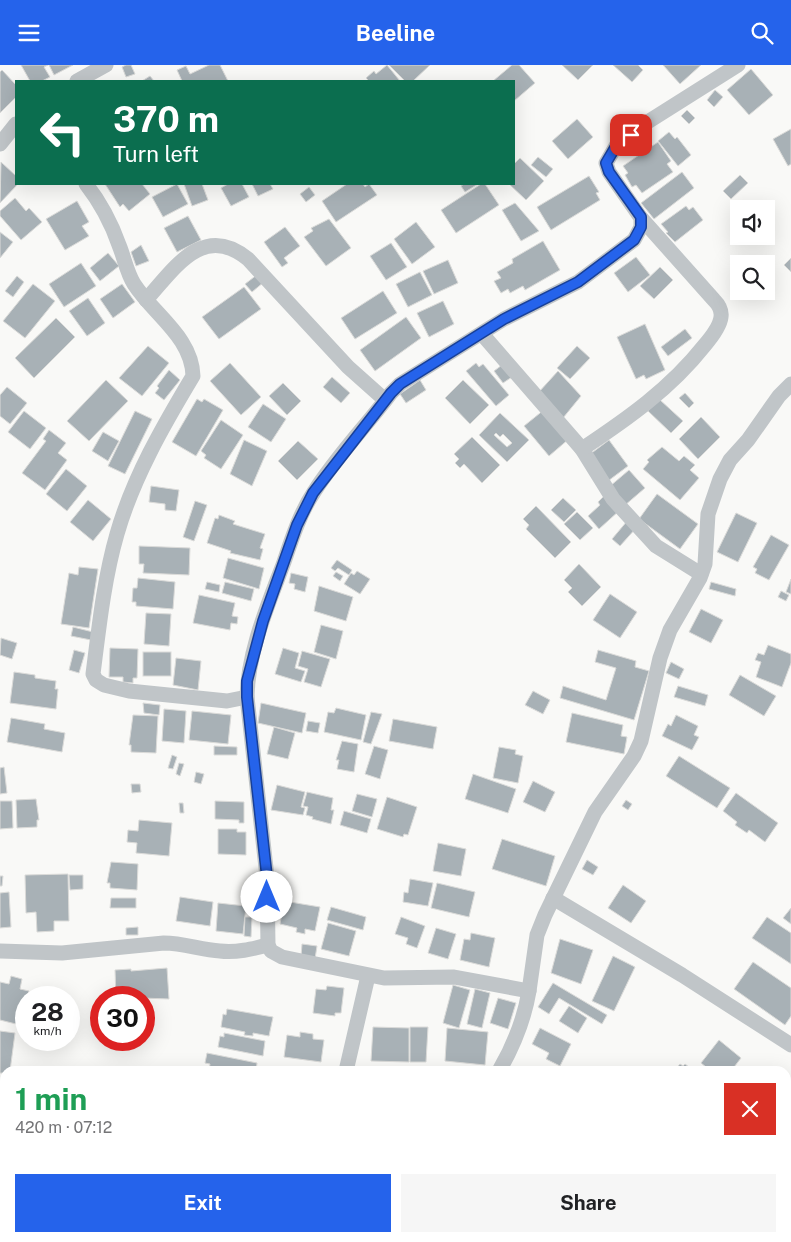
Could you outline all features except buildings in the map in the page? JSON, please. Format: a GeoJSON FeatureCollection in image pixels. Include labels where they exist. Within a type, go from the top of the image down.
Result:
{"type":"FeatureCollection","features":[{"type":"Feature","properties":{"kind":"street"},"geometry":{"type":"LineString","coordinates":[[79,80],[106,65]]}},
{"type":"Feature","properties":{"kind":"street"},"geometry":{"type":"LineString","coordinates":[[582,449],[653,398],[689,365],[712,336],[721,317],[720,307],[714,299],[641,217],[609,172],[606,163],[609,155],[616,146],[646,123],[738,65]]}},
{"type":"Feature","properties":{"kind":"street"},"geometry":{"type":"LineString","coordinates":[[0,144],[15,125]]}},
{"type":"Feature","properties":{"kind":"street"},"geometry":{"type":"LineString","coordinates":[[87,185],[100,202],[132,282],[186,345],[193,361],[193,376],[140,472],[117,534],[101,611],[93,673],[96,680],[104,685],[129,691],[227,701],[247,697]]}},
{"type":"Feature","properties":{"kind":"street"},"geometry":{"type":"LineString","coordinates":[[529,991],[454,977],[408,979],[368,975],[282,957],[271,951],[268,945],[267,877],[247,697],[249,672],[265,613],[297,525],[313,493],[385,400],[400,384],[504,319],[578,282],[634,240],[641,227],[641,217]]}},
{"type":"Feature","properties":{"kind":"street"},"geometry":{"type":"LineString","coordinates":[[146,300],[184,257],[196,249],[211,245],[227,246],[238,250],[348,367],[385,400]]}},
{"type":"Feature","properties":{"kind":"street"},"geometry":{"type":"LineString","coordinates":[[482,334],[582,449],[613,499],[656,546],[701,574]]}},
{"type":"Feature","properties":{"kind":"street"},"geometry":{"type":"LineString","coordinates":[[502,1066],[517,1037],[526,1014],[537,935],[595,812],[634,756],[641,741],[660,658],[670,630],[701,574],[707,548],[708,515],[720,479],[730,460],[748,439],[779,396],[791,384]]}},
{"type":"Feature","properties":{"kind":"street"},"geometry":{"type":"LineString","coordinates":[[553,898],[682,975],[791,1045]]}},
{"type":"Feature","properties":{"kind":"street"},"geometry":{"type":"LineString","coordinates":[[0,951],[62,953],[179,943],[220,951],[244,950],[268,945]]}},
{"type":"Feature","properties":{"kind":"street"},"geometry":{"type":"LineString","coordinates":[[347,1066],[368,975]]}},
{"type":"Feature","properties":{"kind":"route"},"geometry":{"type":"LineString","coordinates":[[267,897],[264,840],[251,741],[247,681],[268,605],[297,525],[321,481],[400,384],[504,319],[578,282],[634,240],[641,227],[641,217],[609,172],[606,163],[616,146],[631,135]]}}]}
